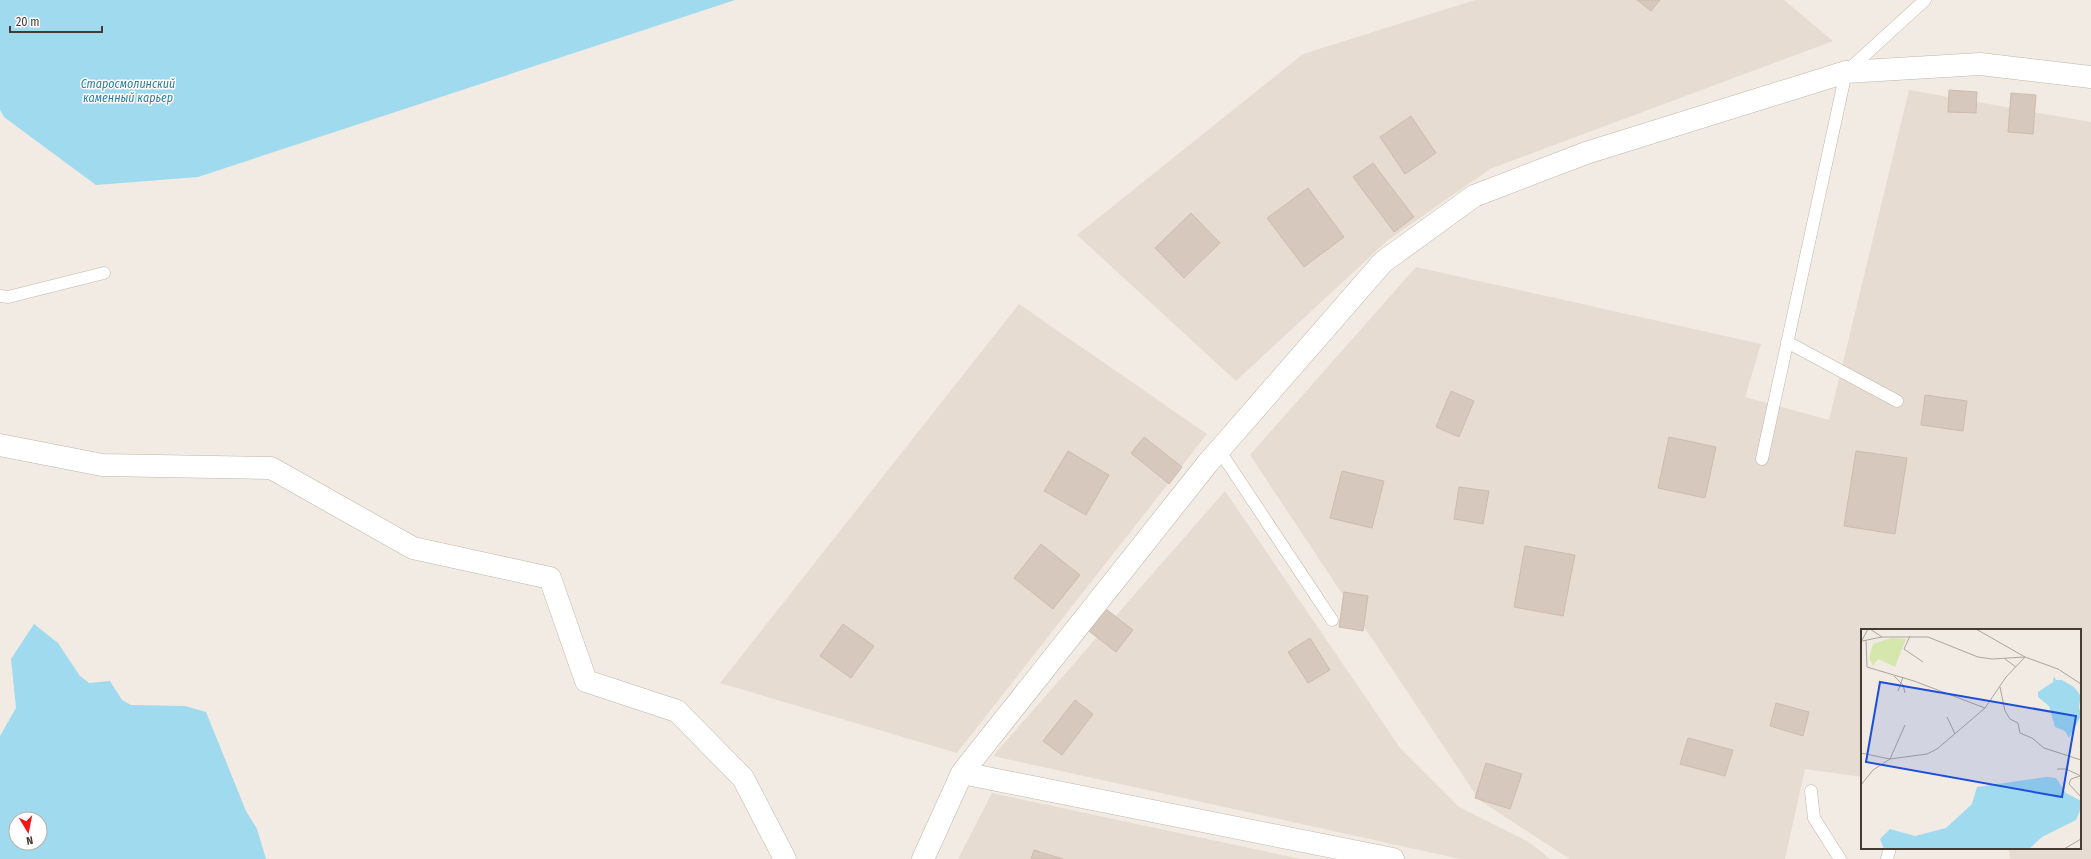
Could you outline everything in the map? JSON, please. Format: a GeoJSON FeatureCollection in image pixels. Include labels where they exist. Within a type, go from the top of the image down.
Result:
{"type":"FeatureCollection","features":[{"type":"Feature","properties":{"kind":"street"},"geometry":{"type":"LineString","coordinates":[[923,859],[962,773],[1218,450],[1383,262],[1474,196],[1586,153],[1846,72],[1980,64],[2091,77]]}},
{"type":"Feature","properties":{"kind":"street"},"geometry":{"type":"LineString","coordinates":[[0,445],[102,465],[271,468],[413,548],[550,578],[586,682],[676,712],[743,778],[785,859]]}},
{"type":"Feature","properties":{"kind":"street"},"geometry":{"type":"LineString","coordinates":[[962,773],[1393,859]]}},
{"type":"Feature","properties":{"kind":"lane"},"geometry":{"type":"LineString","coordinates":[[1762,459],[1846,72],[1925,0]]}},
{"type":"Feature","properties":{"kind":"lane"},"geometry":{"type":"LineString","coordinates":[[0,296],[8,297],[104,273]]}},
{"type":"Feature","properties":{"kind":"lane"},"geometry":{"type":"LineString","coordinates":[[1787,342],[1896,401]]}},
{"type":"Feature","properties":{"kind":"lane"},"geometry":{"type":"LineString","coordinates":[[1218,450],[1332,620]]}},
{"type":"Feature","properties":{"kind":"lane"},"geometry":{"type":"LineString","coordinates":[[1811,791],[1814,818],[1840,859]]}},
{"type":"Feature","properties":{"kind":"lane"},"geometry":{"type":"LineString","coordinates":[[1887,859],[1890,849]]}},
{"type":"Feature","properties":{"kind":"shaded area"},"geometry":{"type":"Polygon","coordinates":[[[1475,0],[1784,0],[1833,41],[1490,169],[1388,240],[1236,381],[1077,235],[1303,54],[1475,0]]]}},
{"type":"Feature","properties":{"kind":"shaded area"},"geometry":{"type":"Polygon","coordinates":[[[1909,90],[2091,122],[2091,859],[2010,859],[2009,849],[2081,849],[2081,629],[1861,629],[1861,777],[1805,769],[1785,859],[1570,859],[1479,800],[1250,455],[1416,267],[1761,344],[1745,397],[1829,420],[1909,90]]]}},
{"type":"Feature","properties":{"kind":"shaded area"},"geometry":{"type":"Polygon","coordinates":[[[1019,304],[1207,434],[957,753],[720,683],[1019,304]]]}},
{"type":"Feature","properties":{"kind":"shaded area"},"geometry":{"type":"Polygon","coordinates":[[[1225,491],[1400,748],[1459,807],[1529,842],[1550,859],[1460,859],[993,756],[1225,491]]]}},
{"type":"Feature","properties":{"kind":"shaded area"},"geometry":{"type":"Polygon","coordinates":[[[992,793],[1301,859],[958,859],[992,793]]]}},
{"type":"Feature","properties":{"kind":"water","name":"Старосмолинский каменный карьер"},"geometry":{"type":"Polygon","coordinates":[[[0,0],[735,0],[198,177],[96,185],[4,117],[0,110],[0,0]]]}},
{"type":"Feature","properties":{"kind":"water"},"geometry":{"type":"Polygon","coordinates":[[[34,624],[58,643],[80,676],[89,683],[110,681],[122,700],[131,705],[185,706],[206,712],[246,811],[257,829],[266,859],[0,859],[0,736],[16,708],[11,659],[34,624]]]}},
{"type":"Feature","properties":{"kind":"building"},"geometry":{"type":"Polygon","coordinates":[[[1637,0],[1660,0],[1651,11],[1637,0]]]}},
{"type":"Feature","properties":{"kind":"building"},"geometry":{"type":"Polygon","coordinates":[[[1949,90],[1977,92],[1976,113],[1948,112],[1949,90]]]}},
{"type":"Feature","properties":{"kind":"building"},"geometry":{"type":"Polygon","coordinates":[[[2011,93],[2036,95],[2033,134],[2008,132],[2011,93]]]}},
{"type":"Feature","properties":{"kind":"building"},"geometry":{"type":"Polygon","coordinates":[[[1411,116],[1436,153],[1405,174],[1380,137],[1411,116]]]}},
{"type":"Feature","properties":{"kind":"building"},"geometry":{"type":"Polygon","coordinates":[[[1373,163],[1414,217],[1394,232],[1353,177],[1373,163]]]}},
{"type":"Feature","properties":{"kind":"building"},"geometry":{"type":"Polygon","coordinates":[[[1308,188],[1344,237],[1304,267],[1267,218],[1308,188]]]}},
{"type":"Feature","properties":{"kind":"building"},"geometry":{"type":"Polygon","coordinates":[[[1191,213],[1220,243],[1184,278],[1155,248],[1191,213]]]}},
{"type":"Feature","properties":{"kind":"building"},"geometry":{"type":"Polygon","coordinates":[[[1451,391],[1474,401],[1459,437],[1436,427],[1451,391]]]}},
{"type":"Feature","properties":{"kind":"building"},"geometry":{"type":"Polygon","coordinates":[[[1925,395],[1967,401],[1963,431],[1921,425],[1925,395]]]}},
{"type":"Feature","properties":{"kind":"building"},"geometry":{"type":"Polygon","coordinates":[[[1144,437],[1182,467],[1169,484],[1131,453],[1144,437]]]}},
{"type":"Feature","properties":{"kind":"building"},"geometry":{"type":"Polygon","coordinates":[[[1669,437],[1716,447],[1705,498],[1658,488],[1669,437]]]}},
{"type":"Feature","properties":{"kind":"building"},"geometry":{"type":"Polygon","coordinates":[[[1068,451],[1109,475],[1086,515],[1044,491],[1068,451]]]}},
{"type":"Feature","properties":{"kind":"building"},"geometry":{"type":"Polygon","coordinates":[[[1856,451],[1907,458],[1895,534],[1844,526],[1856,451]]]}},
{"type":"Feature","properties":{"kind":"building"},"geometry":{"type":"Polygon","coordinates":[[[1342,471],[1384,481],[1372,528],[1330,518],[1342,471]]]}},
{"type":"Feature","properties":{"kind":"building"},"geometry":{"type":"Polygon","coordinates":[[[1459,487],[1489,491],[1483,524],[1454,519],[1459,487]]]}},
{"type":"Feature","properties":{"kind":"building"},"geometry":{"type":"Polygon","coordinates":[[[1041,544],[1080,575],[1053,609],[1014,578],[1041,544]]]}},
{"type":"Feature","properties":{"kind":"building"},"geometry":{"type":"Polygon","coordinates":[[[1525,546],[1575,555],[1563,616],[1514,607],[1525,546]]]}},
{"type":"Feature","properties":{"kind":"building"},"geometry":{"type":"Polygon","coordinates":[[[1344,592],[1368,596],[1363,631],[1339,627],[1344,592]]]}},
{"type":"Feature","properties":{"kind":"building"},"geometry":{"type":"Polygon","coordinates":[[[1106,609],[1133,630],[1116,652],[1089,631],[1106,609]]]}},
{"type":"Feature","properties":{"kind":"building"},"geometry":{"type":"Polygon","coordinates":[[[843,624],[874,646],[851,678],[820,656],[843,624]]]}},
{"type":"Feature","properties":{"kind":"building"},"geometry":{"type":"Polygon","coordinates":[[[1310,638],[1330,670],[1308,683],[1288,652],[1310,638]]]}},
{"type":"Feature","properties":{"kind":"building"},"geometry":{"type":"Polygon","coordinates":[[[1075,700],[1093,714],[1062,755],[1043,741],[1075,700]]]}},
{"type":"Feature","properties":{"kind":"building"},"geometry":{"type":"Polygon","coordinates":[[[1776,703],[1809,712],[1803,736],[1770,726],[1776,703]]]}},
{"type":"Feature","properties":{"kind":"building"},"geometry":{"type":"Polygon","coordinates":[[[1688,738],[1733,750],[1725,776],[1680,764],[1688,738]]]}},
{"type":"Feature","properties":{"kind":"building"},"geometry":{"type":"Polygon","coordinates":[[[1486,763],[1522,774],[1510,809],[1475,798],[1486,763]]]}},
{"type":"Feature","properties":{"kind":"building"},"geometry":{"type":"Polygon","coordinates":[[[1034,850],[1063,859],[1031,859],[1034,850]]]}}]}
